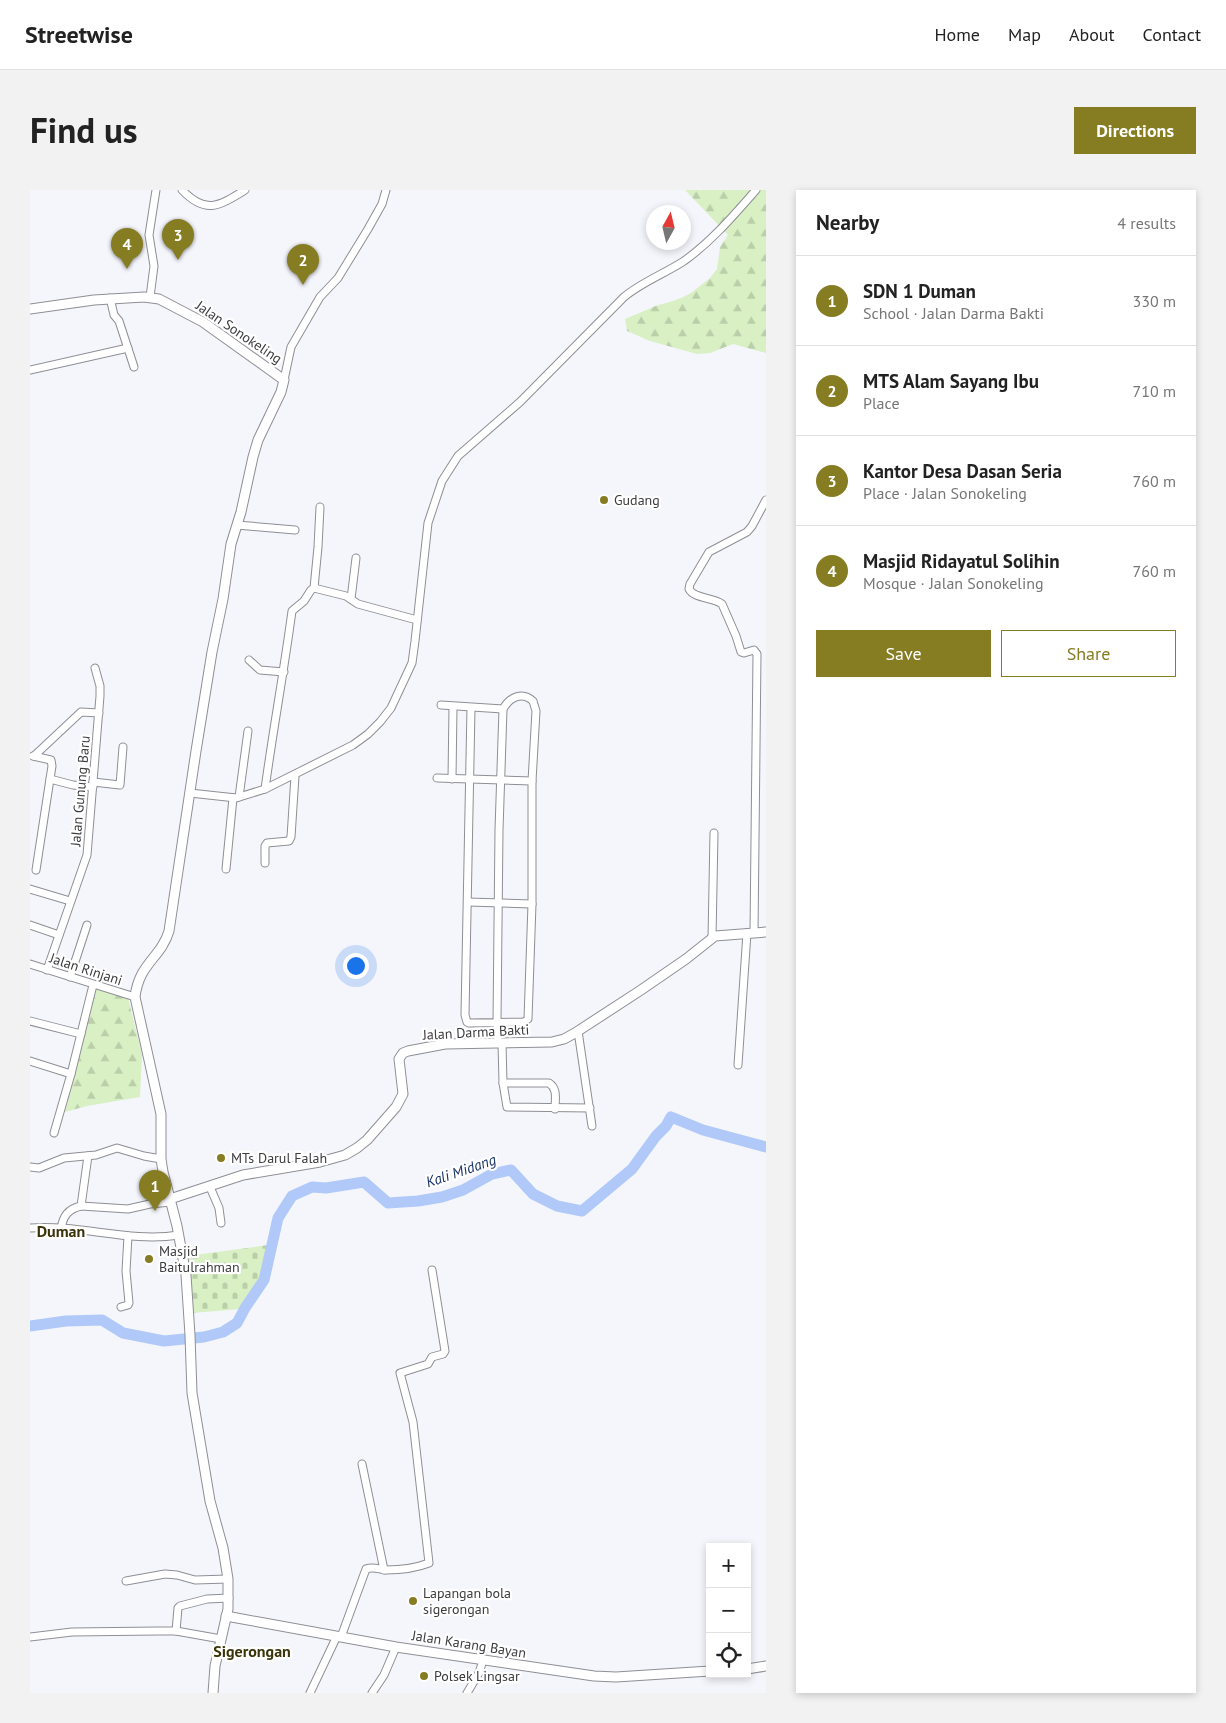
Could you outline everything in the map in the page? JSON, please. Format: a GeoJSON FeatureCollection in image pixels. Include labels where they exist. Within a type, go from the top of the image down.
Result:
{"type":"FeatureCollection","features":[{"type":"Feature","properties":{"kind":"street"},"geometry":{"type":"LineString","coordinates":[[150,297],[154,266],[149,235],[156,190]]}},
{"type":"Feature","properties":{"kind":"street"},"geometry":{"type":"LineString","coordinates":[[183,190],[200,204],[212,206],[225,203],[244,190]]}},
{"type":"Feature","properties":{"kind":"street"},"geometry":{"type":"LineString","coordinates":[[213,1693],[214,1677],[229,1598],[228,1579],[223,1548],[210,1501],[192,1393],[186,1275],[179,1234],[161,1159],[161,1114],[135,998],[137,983],[142,973],[163,945],[169,931],[228,558],[253,456],[258,440],[281,392],[282,378],[291,347],[320,297],[338,278],[368,229],[382,204],[386,190]]}},
{"type":"Feature","properties":{"kind":"street"},"geometry":{"type":"LineString","coordinates":[[190,793],[236,798],[265,789],[295,776],[360,740],[373,729],[386,714],[400,690],[412,663],[428,523],[437,491],[458,456],[520,402],[624,297],[639,285],[668,271],[698,250],[734,216],[756,190]]}},
{"type":"Feature","properties":{"kind":"street","name":"Jalan Sonokeling"},"geometry":{"type":"LineString","coordinates":[[30,308],[110,298],[150,297],[162,300],[203,322],[282,378]]}},
{"type":"Feature","properties":{"kind":"street"},"geometry":{"type":"LineString","coordinates":[[110,298],[114,315],[119,321],[134,367]]}},
{"type":"Feature","properties":{"kind":"street"},"geometry":{"type":"LineString","coordinates":[[30,370],[128,348]]}},
{"type":"Feature","properties":{"kind":"street"},"geometry":{"type":"LineString","coordinates":[[738,1065],[750,933],[757,654],[754,650],[744,653],[740,652],[736,636],[722,604],[718,601],[692,594],[689,589],[709,552],[747,532],[766,500]]}},
{"type":"Feature","properties":{"kind":"street"},"geometry":{"type":"LineString","coordinates":[[265,789],[292,611],[304,602],[310,590],[314,588],[320,507]]}},
{"type":"Feature","properties":{"kind":"street"},"geometry":{"type":"LineString","coordinates":[[237,525],[295,530]]}},
{"type":"Feature","properties":{"kind":"street"},"geometry":{"type":"LineString","coordinates":[[351,599],[356,558]]}},
{"type":"Feature","properties":{"kind":"street"},"geometry":{"type":"LineString","coordinates":[[314,588],[351,599],[358,604],[418,620]]}},
{"type":"Feature","properties":{"kind":"street"},"geometry":{"type":"LineString","coordinates":[[249,660],[260,670],[284,672]]}},
{"type":"Feature","properties":{"kind":"street","name":"Jalan Gunung Baru"},"geometry":{"type":"LineString","coordinates":[[47,970],[87,855],[100,691],[95,668]]}},
{"type":"Feature","properties":{"kind":"street"},"geometry":{"type":"LineString","coordinates":[[471,708],[465,1019],[469,1023],[497,1022],[524,1022],[528,1018],[532,904],[532,781],[536,717],[534,705],[528,697],[519,696],[507,702],[503,709],[500,780],[497,1022],[503,1083],[507,1107],[590,1108]]}},
{"type":"Feature","properties":{"kind":"street"},"geometry":{"type":"LineString","coordinates":[[441,705],[503,709]]}},
{"type":"Feature","properties":{"kind":"street"},"geometry":{"type":"LineString","coordinates":[[452,779],[453,707]]}},
{"type":"Feature","properties":{"kind":"street"},"geometry":{"type":"LineString","coordinates":[[32,756],[81,712],[99,713]]}},
{"type":"Feature","properties":{"kind":"street"},"geometry":{"type":"LineString","coordinates":[[226,870],[248,731]]}},
{"type":"Feature","properties":{"kind":"street"},"geometry":{"type":"LineString","coordinates":[[50,780],[73,785],[120,785],[124,746]]}},
{"type":"Feature","properties":{"kind":"street"},"geometry":{"type":"LineString","coordinates":[[32,756],[51,760],[52,766],[36,870]]}},
{"type":"Feature","properties":{"kind":"street"},"geometry":{"type":"LineString","coordinates":[[265,863],[265,846],[267,843],[285,842],[291,837],[295,776]]}},
{"type":"Feature","properties":{"kind":"street"},"geometry":{"type":"LineString","coordinates":[[437,778],[532,781]]}},
{"type":"Feature","properties":{"kind":"street"},"geometry":{"type":"LineString","coordinates":[[712,938],[714,833]]}},
{"type":"Feature","properties":{"kind":"street"},"geometry":{"type":"LineString","coordinates":[[30,889],[70,901]]}},
{"type":"Feature","properties":{"kind":"street"},"geometry":{"type":"LineString","coordinates":[[468,902],[532,904]]}},
{"type":"Feature","properties":{"kind":"street"},"geometry":{"type":"LineString","coordinates":[[30,925],[59,935]]}},
{"type":"Feature","properties":{"kind":"street"},"geometry":{"type":"LineString","coordinates":[[70,977],[87,925]]}},
{"type":"Feature","properties":{"kind":"street","name":"Jalan Darma Bakti"},"geometry":{"type":"LineString","coordinates":[[81,1206],[128,1209],[170,1201],[243,1175],[314,1164],[345,1155],[367,1140],[396,1107],[403,1094],[400,1059],[403,1053],[435,1046],[552,1042],[567,1038],[686,959],[712,938],[723,934],[766,932]]}},
{"type":"Feature","properties":{"kind":"street","name":"Jalan Rinjani"},"geometry":{"type":"LineString","coordinates":[[30,964],[135,998]]}},
{"type":"Feature","properties":{"kind":"street"},"geometry":{"type":"LineString","coordinates":[[54,1133],[71,1074],[93,984]]}},
{"type":"Feature","properties":{"kind":"street"},"geometry":{"type":"LineString","coordinates":[[30,1021],[81,1034]]}},
{"type":"Feature","properties":{"kind":"street"},"geometry":{"type":"LineString","coordinates":[[578,1031],[583,1076],[592,1126]]}},
{"type":"Feature","properties":{"kind":"street"},"geometry":{"type":"LineString","coordinates":[[30,1061],[71,1074]]}},
{"type":"Feature","properties":{"kind":"street"},"geometry":{"type":"LineString","coordinates":[[503,1083],[549,1083],[556,1092],[556,1109]]}},
{"type":"Feature","properties":{"kind":"street"},"geometry":{"type":"LineString","coordinates":[[30,1167],[39,1168],[69,1157],[88,1156],[121,1148],[140,1155],[161,1159]]}},
{"type":"Feature","properties":{"kind":"street"},"geometry":{"type":"LineString","coordinates":[[61,1229],[62,1220],[67,1212],[81,1206],[88,1156]]}},
{"type":"Feature","properties":{"kind":"street"},"geometry":{"type":"LineString","coordinates":[[210,1187],[219,1208],[221,1222]]}},
{"type":"Feature","properties":{"kind":"street"},"geometry":{"type":"LineString","coordinates":[[30,1228],[61,1229],[128,1236],[179,1234]]}},
{"type":"Feature","properties":{"kind":"street"},"geometry":{"type":"LineString","coordinates":[[121,1308],[128,1306],[130,1303],[126,1271],[128,1236]]}},
{"type":"Feature","properties":{"kind":"street"},"geometry":{"type":"LineString","coordinates":[[310,1693],[339,1637],[364,1572],[370,1568],[384,1570],[406,1569],[429,1563],[413,1422],[400,1373],[403,1370],[428,1364],[432,1357],[445,1352],[432,1270]]}},
{"type":"Feature","properties":{"kind":"street"},"geometry":{"type":"LineString","coordinates":[[362,1464],[384,1570]]}},
{"type":"Feature","properties":{"kind":"street"},"geometry":{"type":"LineString","coordinates":[[126,1581],[165,1574],[195,1580],[228,1579]]}},
{"type":"Feature","properties":{"kind":"street"},"geometry":{"type":"LineString","coordinates":[[176,1631],[178,1608],[180,1606],[207,1599],[229,1598]]}},
{"type":"Feature","properties":{"kind":"street","name":"Jalan Karang Bayan"},"geometry":{"type":"LineString","coordinates":[[226,1616],[396,1647],[606,1677],[706,1671]]}},
{"type":"Feature","properties":{"kind":"street"},"geometry":{"type":"LineString","coordinates":[[30,1637],[72,1632],[176,1631],[221,1638]]}},
{"type":"Feature","properties":{"kind":"street"},"geometry":{"type":"LineString","coordinates":[[372,1693],[384,1675],[396,1647]]}},
{"type":"Feature","properties":{"kind":"street"},"geometry":{"type":"LineString","coordinates":[[467,1693],[479,1673],[483,1660]]}},
{"type":"Feature","properties":{"kind":"street"},"geometry":{"type":"LineString","coordinates":[[751,1668],[766,1666]]}},
{"type":"Feature","properties":{"kind":"green space"},"geometry":{"type":"Polygon","coordinates":[[[685,190],[766,190],[766,353],[733,344],[710,353],[697,354],[650,341],[627,331],[625,319],[691,293],[710,278],[717,269],[720,247],[728,235],[685,190]]]}},
{"type":"Feature","properties":{"kind":"green space"},"geometry":{"type":"Polygon","coordinates":[[[97,986],[128,998],[142,1054],[140,1097],[87,1106],[65,1112],[97,986]]]}},
{"type":"Feature","properties":{"kind":"green space"},"geometry":{"type":"Polygon","coordinates":[[[268,1245],[261,1280],[241,1309],[192,1313],[187,1256],[268,1245]]]}},
{"type":"Feature","properties":{"kind":"waterway","name":"Kali Midang"},"geometry":{"type":"LineString","coordinates":[[30,1326],[66,1321],[102,1320],[123,1333],[164,1341],[204,1337],[223,1332],[237,1323],[264,1280],[278,1218],[292,1196],[312,1187],[326,1188],[364,1182],[388,1203],[418,1201],[442,1197],[463,1190],[492,1174],[511,1170],[533,1194],[557,1206],[582,1211],[632,1169],[671,1117],[703,1130],[766,1147]]}},
{"type":"Feature","properties":{"kind":"place","name":"Kantor Desa Dasan Seria"},"geometry":{"type":"Point","coordinates":[178,260]}},
{"type":"Feature","properties":{"kind":"place","name":"Masjid Ridayatul Solihin"},"geometry":{"type":"Point","coordinates":[127,269]}},
{"type":"Feature","properties":{"kind":"place","name":"MTS Alam Sayang Ibu"},"geometry":{"type":"Point","coordinates":[303,285]}},
{"type":"Feature","properties":{"kind":"place","name":"Gudang"},"geometry":{"type":"Point","coordinates":[604,500]}},
{"type":"Feature","properties":{"kind":"place","name":"MTs Darul Falah"},"geometry":{"type":"Point","coordinates":[221,1158]}},
{"type":"Feature","properties":{"kind":"place","name":"SDN 1 Duman"},"geometry":{"type":"Point","coordinates":[155,1211]}},
{"type":"Feature","properties":{"kind":"place","name":"Masjid Baitulrahman"},"geometry":{"type":"Point","coordinates":[149,1259]}},
{"type":"Feature","properties":{"kind":"place","name":"Lapangan bola sigerongan"},"geometry":{"type":"Point","coordinates":[413,1601]}},
{"type":"Feature","properties":{"kind":"place","name":"Polsek Lingsar"},"geometry":{"type":"Point","coordinates":[424,1676]}},
{"type":"Feature","properties":{"kind":"district","name":"Duman"},"geometry":{"type":"Point","coordinates":[61,1231]}},
{"type":"Feature","properties":{"kind":"district","name":"Sigerongan"},"geometry":{"type":"Point","coordinates":[252,1651]}}]}
